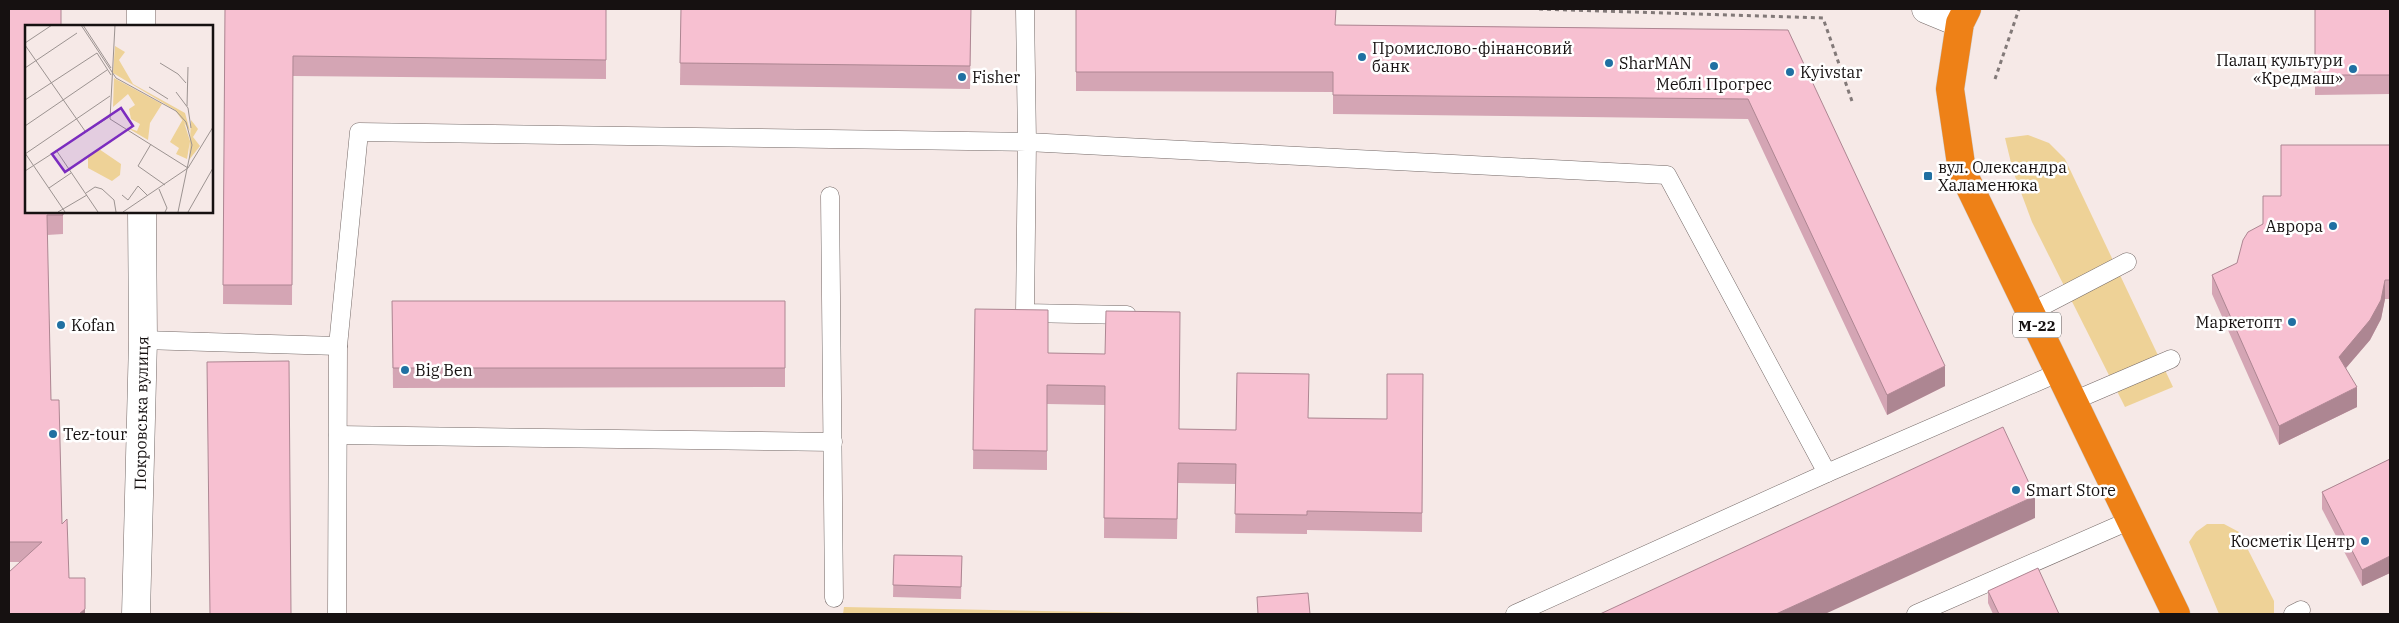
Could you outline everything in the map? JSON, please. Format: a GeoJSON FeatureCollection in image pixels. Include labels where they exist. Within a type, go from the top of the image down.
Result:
{"type":"FeatureCollection","features":[{"type":"Feature","properties":{"kind":"highway","name":"М-22"},"geometry":{"type":"LineString","coordinates":[[1964,16],[1950,89],[1962,171],[2176,614]]}},
{"type":"Feature","properties":{"kind":"street"},"geometry":{"type":"LineString","coordinates":[[141,9],[141,25]]}},
{"type":"Feature","properties":{"kind":"street"},"geometry":{"type":"LineString","coordinates":[[1926,9],[1964,16]]}},
{"type":"Feature","properties":{"kind":"street","name":"Покровська вулиця"},"geometry":{"type":"LineString","coordinates":[[136,614],[143,340],[142,212]]}},
{"type":"Feature","properties":{"kind":"lane"},"geometry":{"type":"LineString","coordinates":[[1026,9],[1027,142],[1024,313],[1127,315]]}},
{"type":"Feature","properties":{"kind":"lane"},"geometry":{"type":"LineString","coordinates":[[337,614],[338,346],[359,132],[1027,142],[1667,175],[1827,473]]}},
{"type":"Feature","properties":{"kind":"lane"},"geometry":{"type":"LineString","coordinates":[[830,196],[834,598]]}},
{"type":"Feature","properties":{"kind":"lane"},"geometry":{"type":"LineString","coordinates":[[2031,312],[2127,262]]}},
{"type":"Feature","properties":{"kind":"lane"},"geometry":{"type":"LineString","coordinates":[[143,340],[338,346]]}},
{"type":"Feature","properties":{"kind":"lane"},"geometry":{"type":"LineString","coordinates":[[2073,401],[2172,359]]}},
{"type":"Feature","properties":{"kind":"lane"},"geometry":{"type":"LineString","coordinates":[[1515,614],[1827,473],[2060,372]]}},
{"type":"Feature","properties":{"kind":"lane"},"geometry":{"type":"LineString","coordinates":[[338,434],[833,442]]}},
{"type":"Feature","properties":{"kind":"lane"},"geometry":{"type":"LineString","coordinates":[[1916,614],[2130,520]]}},
{"type":"Feature","properties":{"kind":"path"},"geometry":{"type":"LineString","coordinates":[[1539,9],[1823,18],[1853,104]]}},
{"type":"Feature","properties":{"kind":"path"},"geometry":{"type":"LineString","coordinates":[[1995,79],[2019,9]]}},
{"type":"Feature","properties":{"kind":"shaded area"},"geometry":{"type":"Polygon","coordinates":[[[2028,135],[2049,143],[2065,159],[2173,387],[2125,407],[2032,222],[2013,171],[2005,138],[2028,135]]]}},
{"type":"Feature","properties":{"kind":"shaded area"},"geometry":{"type":"Polygon","coordinates":[[[2207,524],[2224,524],[2239,532],[2274,601],[2274,614],[2219,614],[2189,542],[2196,532],[2207,524]]]}},
{"type":"Feature","properties":{"kind":"shaded area"},"geometry":{"type":"Polygon","coordinates":[[[844,607],[1199,614],[843,614],[844,607]]]}},
{"type":"Feature","properties":{"kind":"building"},"geometry":{"type":"Polygon","coordinates":[[[9,9],[61,9],[61,25],[25,25],[25,212],[63,212],[63,215],[47,215],[51,400],[59,400],[62,524],[67,519],[69,578],[85,578],[85,609],[79,614],[9,614],[9,572],[42,542],[9,542],[9,9]]]}},
{"type":"Feature","properties":{"kind":"building"},"geometry":{"type":"Polygon","coordinates":[[[225,9],[606,9],[606,60],[293,56],[292,285],[223,285],[225,9]]]}},
{"type":"Feature","properties":{"kind":"building"},"geometry":{"type":"Polygon","coordinates":[[[681,9],[971,9],[970,66],[680,63],[681,9]]]}},
{"type":"Feature","properties":{"kind":"building"},"geometry":{"type":"Polygon","coordinates":[[[1076,9],[1336,9],[1335,25],[1788,30],[1945,366],[1887,395],[1748,99],[1333,95],[1333,72],[1076,72],[1076,9]]]}},
{"type":"Feature","properties":{"kind":"building","name":"Палац культури «Кредмаш»"},"geometry":{"type":"Polygon","coordinates":[[[2315,9],[2390,9],[2390,75],[2315,75],[2315,9]]]}},
{"type":"Feature","properties":{"kind":"building"},"geometry":{"type":"Polygon","coordinates":[[[2281,145],[2390,145],[2390,280],[2385,280],[2381,300],[2370,320],[2339,357],[2357,387],[2279,426],[2212,275],[2237,263],[2243,240],[2248,232],[2263,224],[2263,196],[2281,196],[2281,145]]]}},
{"type":"Feature","properties":{"kind":"building"},"geometry":{"type":"Polygon","coordinates":[[[392,301],[785,301],[785,368],[393,368],[392,301]]]}},
{"type":"Feature","properties":{"kind":"building"},"geometry":{"type":"Polygon","coordinates":[[[975,309],[1048,310],[1048,353],[1105,354],[1106,311],[1180,312],[1179,429],[1236,430],[1237,373],[1309,374],[1308,418],[1387,419],[1387,374],[1423,374],[1422,513],[1307,511],[1307,515],[1235,514],[1236,464],[1178,463],[1177,519],[1104,518],[1105,386],[1047,385],[1047,451],[973,450],[975,309]]]}},
{"type":"Feature","properties":{"kind":"building"},"geometry":{"type":"Polygon","coordinates":[[[289,361],[291,614],[210,614],[207,362],[289,361]]]}},
{"type":"Feature","properties":{"kind":"building"},"geometry":{"type":"Polygon","coordinates":[[[2003,427],[2035,496],[1776,614],[1600,614],[2003,427]]]}},
{"type":"Feature","properties":{"kind":"building","name":"Косметік Центр"},"geometry":{"type":"Polygon","coordinates":[[[2390,459],[2390,556],[2362,570],[2322,492],[2390,459]]]}},
{"type":"Feature","properties":{"kind":"building"},"geometry":{"type":"Polygon","coordinates":[[[894,555],[962,556],[961,587],[893,585],[894,555]]]}},
{"type":"Feature","properties":{"kind":"building"},"geometry":{"type":"Polygon","coordinates":[[[2038,568],[2059,614],[1999,614],[1988,591],[2038,568]]]}},
{"type":"Feature","properties":{"kind":"building"},"geometry":{"type":"Polygon","coordinates":[[[1308,593],[1310,614],[1258,614],[1257,597],[1308,593]]]}},
{"type":"Feature","properties":{"kind":"place","name":"Промислово-фінансовий банк"},"geometry":{"type":"Point","coordinates":[1362,57]}},
{"type":"Feature","properties":{"kind":"place","name":"SharMAN"},"geometry":{"type":"Point","coordinates":[1609,63]}},
{"type":"Feature","properties":{"kind":"place","name":"Меблі Прогрес"},"geometry":{"type":"Point","coordinates":[1714,66]}},
{"type":"Feature","properties":{"kind":"place","name":"Палац культури «Кредмаш»"},"geometry":{"type":"Point","coordinates":[2353,69]}},
{"type":"Feature","properties":{"kind":"place","name":"Kyivstar"},"geometry":{"type":"Point","coordinates":[1790,72]}},
{"type":"Feature","properties":{"kind":"place","name":"Fisher"},"geometry":{"type":"Point","coordinates":[962,77]}},
{"type":"Feature","properties":{"kind":"place","name":"вул. Олександра Халаменюка"},"geometry":{"type":"Point","coordinates":[1928,176]}},
{"type":"Feature","properties":{"kind":"place","name":"Аврора"},"geometry":{"type":"Point","coordinates":[2333,226]}},
{"type":"Feature","properties":{"kind":"place","name":"Маркетопт"},"geometry":{"type":"Point","coordinates":[2292,322]}},
{"type":"Feature","properties":{"kind":"place","name":"Kofan"},"geometry":{"type":"Point","coordinates":[61,325]}},
{"type":"Feature","properties":{"kind":"place","name":"Big Ben"},"geometry":{"type":"Point","coordinates":[405,370]}},
{"type":"Feature","properties":{"kind":"place","name":"Tez-tour"},"geometry":{"type":"Point","coordinates":[53,434]}},
{"type":"Feature","properties":{"kind":"place","name":"Smart Store"},"geometry":{"type":"Point","coordinates":[2016,490]}},
{"type":"Feature","properties":{"kind":"place","name":"Косметік Центр"},"geometry":{"type":"Point","coordinates":[2365,541]}}]}
